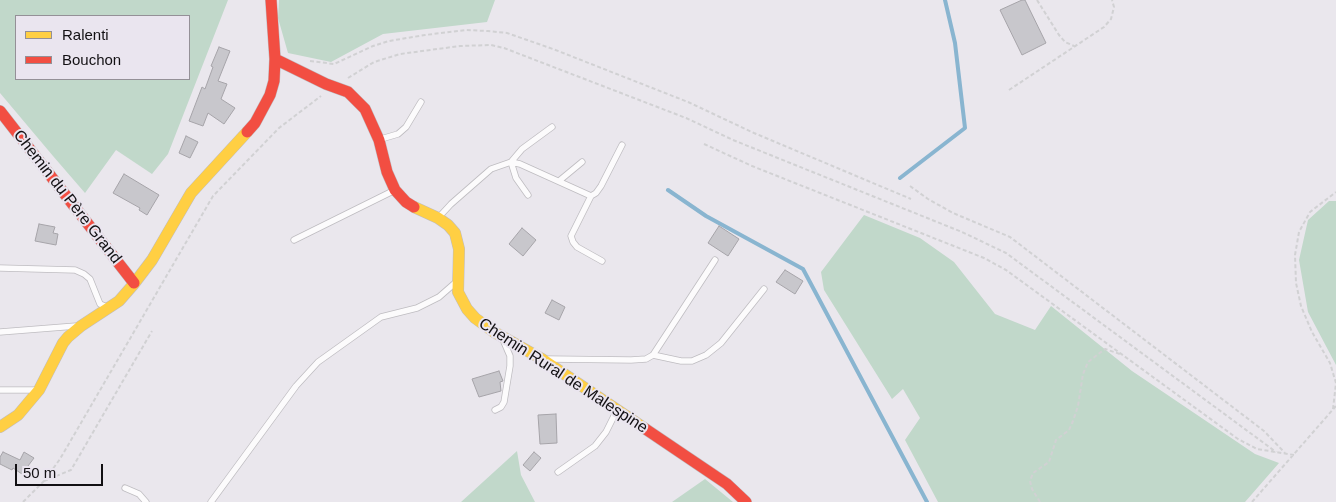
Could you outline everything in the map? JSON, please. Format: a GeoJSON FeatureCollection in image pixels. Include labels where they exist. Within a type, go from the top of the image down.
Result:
{"type":"FeatureCollection","features":[{"type":"Feature","properties":{"kind":"street"},"geometry":{"type":"LineString","coordinates":[[0,427],[18,415],[39,390],[63,343],[81,326],[118,301],[134,283],[152,260],[191,194],[255,123],[270,95],[274,81],[275,59],[271,0]]}},
{"type":"Feature","properties":{"kind":"street","name":"Chemin Rural de Malespine"},"geometry":{"type":"LineString","coordinates":[[275,59],[326,84],[336,86],[356,98],[368,115],[379,140],[387,172],[395,190],[406,202],[438,218],[454,233],[459,249],[458,292],[467,310],[475,318],[494,332],[542,359],[726,484],[746,502]]}},
{"type":"Feature","properties":{"kind":"street","name":"Chemin du Père Grand"},"geometry":{"type":"LineString","coordinates":[[0,111],[134,283]]}},
{"type":"Feature","properties":{"kind":"lane"},"geometry":{"type":"LineString","coordinates":[[379,140],[398,134],[406,127],[421,102]]}},
{"type":"Feature","properties":{"kind":"lane"},"geometry":{"type":"LineString","coordinates":[[438,218],[451,204],[491,170],[510,162],[522,149],[552,127]]}},
{"type":"Feature","properties":{"kind":"lane"},"geometry":{"type":"LineString","coordinates":[[602,261],[577,247],[571,236],[591,196],[601,186],[622,145]]}},
{"type":"Feature","properties":{"kind":"lane"},"geometry":{"type":"LineString","coordinates":[[510,162],[520,164],[591,196]]}},
{"type":"Feature","properties":{"kind":"lane"},"geometry":{"type":"LineString","coordinates":[[510,162],[516,178],[528,195]]}},
{"type":"Feature","properties":{"kind":"lane"},"geometry":{"type":"LineString","coordinates":[[559,181],[582,162]]}},
{"type":"Feature","properties":{"kind":"lane"},"geometry":{"type":"LineString","coordinates":[[294,240],[395,190]]}},
{"type":"Feature","properties":{"kind":"lane"},"geometry":{"type":"LineString","coordinates":[[542,359],[631,360],[653,355],[715,260]]}},
{"type":"Feature","properties":{"kind":"lane"},"geometry":{"type":"LineString","coordinates":[[0,268],[75,270],[90,279],[100,304],[109,308]]}},
{"type":"Feature","properties":{"kind":"lane"},"geometry":{"type":"LineString","coordinates":[[211,502],[296,386],[318,362],[381,317],[417,308],[440,297],[457,282]]}},
{"type":"Feature","properties":{"kind":"lane"},"geometry":{"type":"LineString","coordinates":[[653,355],[681,361],[692,361],[706,355],[721,343],[764,289]]}},
{"type":"Feature","properties":{"kind":"lane"},"geometry":{"type":"LineString","coordinates":[[0,332],[81,326]]}},
{"type":"Feature","properties":{"kind":"lane"},"geometry":{"type":"LineString","coordinates":[[495,410],[501,407],[504,402],[510,366],[510,356],[501,335]]}},
{"type":"Feature","properties":{"kind":"lane"},"geometry":{"type":"LineString","coordinates":[[0,390],[39,390]]}},
{"type":"Feature","properties":{"kind":"lane"},"geometry":{"type":"LineString","coordinates":[[558,472],[595,446],[606,432],[617,410]]}},
{"type":"Feature","properties":{"kind":"lane"},"geometry":{"type":"LineString","coordinates":[[124,488],[139,494],[146,502]]}},
{"type":"Feature","properties":{"kind":"path"},"geometry":{"type":"LineString","coordinates":[[1037,0],[1059,35],[1065,42],[1075,46]]}},
{"type":"Feature","properties":{"kind":"path"},"geometry":{"type":"LineString","coordinates":[[1009,90],[1104,27],[1111,19],[1114,7],[1112,0]]}},
{"type":"Feature","properties":{"kind":"path"},"geometry":{"type":"LineString","coordinates":[[308,61],[334,64],[373,46],[389,41],[425,35],[466,30],[488,30],[507,33],[688,102],[754,133],[911,199]]}},
{"type":"Feature","properties":{"kind":"path"},"geometry":{"type":"LineString","coordinates":[[23,502],[44,482],[60,459],[213,196],[278,128],[336,86],[374,62],[400,54],[460,46],[491,45],[504,48],[677,114],[733,140],[962,232],[1006,253],[1276,452]]}},
{"type":"Feature","properties":{"kind":"path"},"geometry":{"type":"LineString","coordinates":[[704,144],[752,166],[984,258],[1006,270],[1238,439],[1257,449],[1294,455]]}},
{"type":"Feature","properties":{"kind":"path"},"geometry":{"type":"LineString","coordinates":[[910,186],[928,199],[953,212],[1010,237],[1264,431],[1286,454]]}},
{"type":"Feature","properties":{"kind":"path"},"geometry":{"type":"LineString","coordinates":[[1333,410],[1336,383],[1330,363],[1312,332],[1301,306],[1296,283],[1295,255],[1299,232],[1310,212],[1336,192]]}},
{"type":"Feature","properties":{"kind":"path"},"geometry":{"type":"LineString","coordinates":[[44,482],[71,470],[152,331]]}},
{"type":"Feature","properties":{"kind":"path"},"geometry":{"type":"LineString","coordinates":[[1040,502],[1032,489],[1030,481],[1033,472],[1049,462],[1056,440],[1069,430],[1078,406],[1083,374],[1088,362],[1105,349],[1122,355]]}},
{"type":"Feature","properties":{"kind":"path"},"geometry":{"type":"LineString","coordinates":[[1252,502],[1336,406]]}},
{"type":"Feature","properties":{"kind":"green space"},"geometry":{"type":"Polygon","coordinates":[[[0,0],[228,0],[168,154],[152,174],[116,150],[85,193],[0,93],[0,0]]]}},
{"type":"Feature","properties":{"kind":"green space"},"geometry":{"type":"Polygon","coordinates":[[[279,0],[495,0],[487,22],[383,34],[331,62],[288,53],[278,18],[279,0]]]}},
{"type":"Feature","properties":{"kind":"green space"},"geometry":{"type":"Polygon","coordinates":[[[1329,201],[1336,201],[1336,365],[1308,312],[1299,260],[1308,220],[1329,201]]]}},
{"type":"Feature","properties":{"kind":"green space"},"geometry":{"type":"Polygon","coordinates":[[[864,215],[920,238],[954,262],[995,314],[1035,330],[1051,306],[1132,371],[1255,454],[1279,463],[1245,502],[938,502],[905,440],[920,418],[903,389],[892,399],[824,290],[821,272],[864,215]]]}},
{"type":"Feature","properties":{"kind":"green space"},"geometry":{"type":"Polygon","coordinates":[[[517,451],[521,475],[535,502],[461,502],[517,451]]]}},
{"type":"Feature","properties":{"kind":"green space"},"geometry":{"type":"Polygon","coordinates":[[[705,479],[733,502],[672,502],[705,479]]]}},
{"type":"Feature","properties":{"kind":"building"},"geometry":{"type":"Polygon","coordinates":[[[1025,0],[1046,43],[1022,55],[1000,10],[1025,0]]]}},
{"type":"Feature","properties":{"kind":"building"},"geometry":{"type":"Polygon","coordinates":[[[219,47],[230,51],[218,81],[227,84],[221,99],[235,108],[224,124],[208,113],[203,126],[189,121],[202,87],[205,89],[213,67],[211,66],[219,47]]]}},
{"type":"Feature","properties":{"kind":"building"},"geometry":{"type":"Polygon","coordinates":[[[186,136],[198,142],[190,158],[179,153],[186,136]]]}},
{"type":"Feature","properties":{"kind":"building"},"geometry":{"type":"Polygon","coordinates":[[[124,174],[159,195],[147,215],[139,210],[140,208],[113,193],[124,174]]]}},
{"type":"Feature","properties":{"kind":"building"},"geometry":{"type":"Polygon","coordinates":[[[39,224],[55,227],[53,233],[58,234],[56,245],[35,241],[39,224]]]}},
{"type":"Feature","properties":{"kind":"building"},"geometry":{"type":"Polygon","coordinates":[[[719,226],[739,239],[728,256],[708,243],[719,226]]]}},
{"type":"Feature","properties":{"kind":"building"},"geometry":{"type":"Polygon","coordinates":[[[522,228],[536,240],[523,256],[509,244],[522,228]]]}},
{"type":"Feature","properties":{"kind":"building"},"geometry":{"type":"Polygon","coordinates":[[[785,270],[803,281],[795,294],[776,282],[785,270]]]}},
{"type":"Feature","properties":{"kind":"building"},"geometry":{"type":"Polygon","coordinates":[[[552,300],[565,307],[559,320],[545,313],[552,300]]]}},
{"type":"Feature","properties":{"kind":"building"},"geometry":{"type":"Polygon","coordinates":[[[499,371],[503,381],[500,382],[501,391],[479,397],[472,379],[499,371]]]}},
{"type":"Feature","properties":{"kind":"building"},"geometry":{"type":"Polygon","coordinates":[[[556,414],[557,443],[540,444],[538,415],[556,414]]]}},
{"type":"Feature","properties":{"kind":"building"},"geometry":{"type":"Polygon","coordinates":[[[3,452],[20,460],[24,452],[34,458],[22,474],[13,468],[12,470],[0,464],[0,457],[3,452]]]}},
{"type":"Feature","properties":{"kind":"building"},"geometry":{"type":"Polygon","coordinates":[[[534,452],[541,458],[530,471],[523,465],[534,452]]]}},
{"type":"Feature","properties":{"kind":"waterway"},"geometry":{"type":"LineString","coordinates":[[900,178],[965,128],[955,43],[945,0]]}},
{"type":"Feature","properties":{"kind":"waterway"},"geometry":{"type":"LineString","coordinates":[[668,190],[706,216],[803,269],[927,502]]}},
{"type":"Feature","properties":{"kind":"traffic: slow"},"geometry":{"type":"LineString","coordinates":[[0,427],[18,415],[39,390],[63,343],[68,337],[119,301],[133,285],[152,260],[191,193],[247,132]]}},
{"type":"Feature","properties":{"kind":"traffic: slow"},"geometry":{"type":"LineString","coordinates":[[414,207],[438,218],[455,233],[459,249],[458,292],[467,309],[475,318],[494,332],[542,359],[644,428]]}},
{"type":"Feature","properties":{"kind":"traffic: jam"},"geometry":{"type":"LineString","coordinates":[[247,132],[255,123],[270,95],[274,81],[275,59],[271,0]]}},
{"type":"Feature","properties":{"kind":"traffic: jam"},"geometry":{"type":"LineString","coordinates":[[275,59],[326,84],[348,92],[365,109],[379,140],[387,172],[395,190],[406,202],[414,207]]}},
{"type":"Feature","properties":{"kind":"traffic: jam"},"geometry":{"type":"LineString","coordinates":[[0,111],[134,283]]}},
{"type":"Feature","properties":{"kind":"traffic: jam"},"geometry":{"type":"LineString","coordinates":[[644,428],[727,484],[746,502]]}}]}
